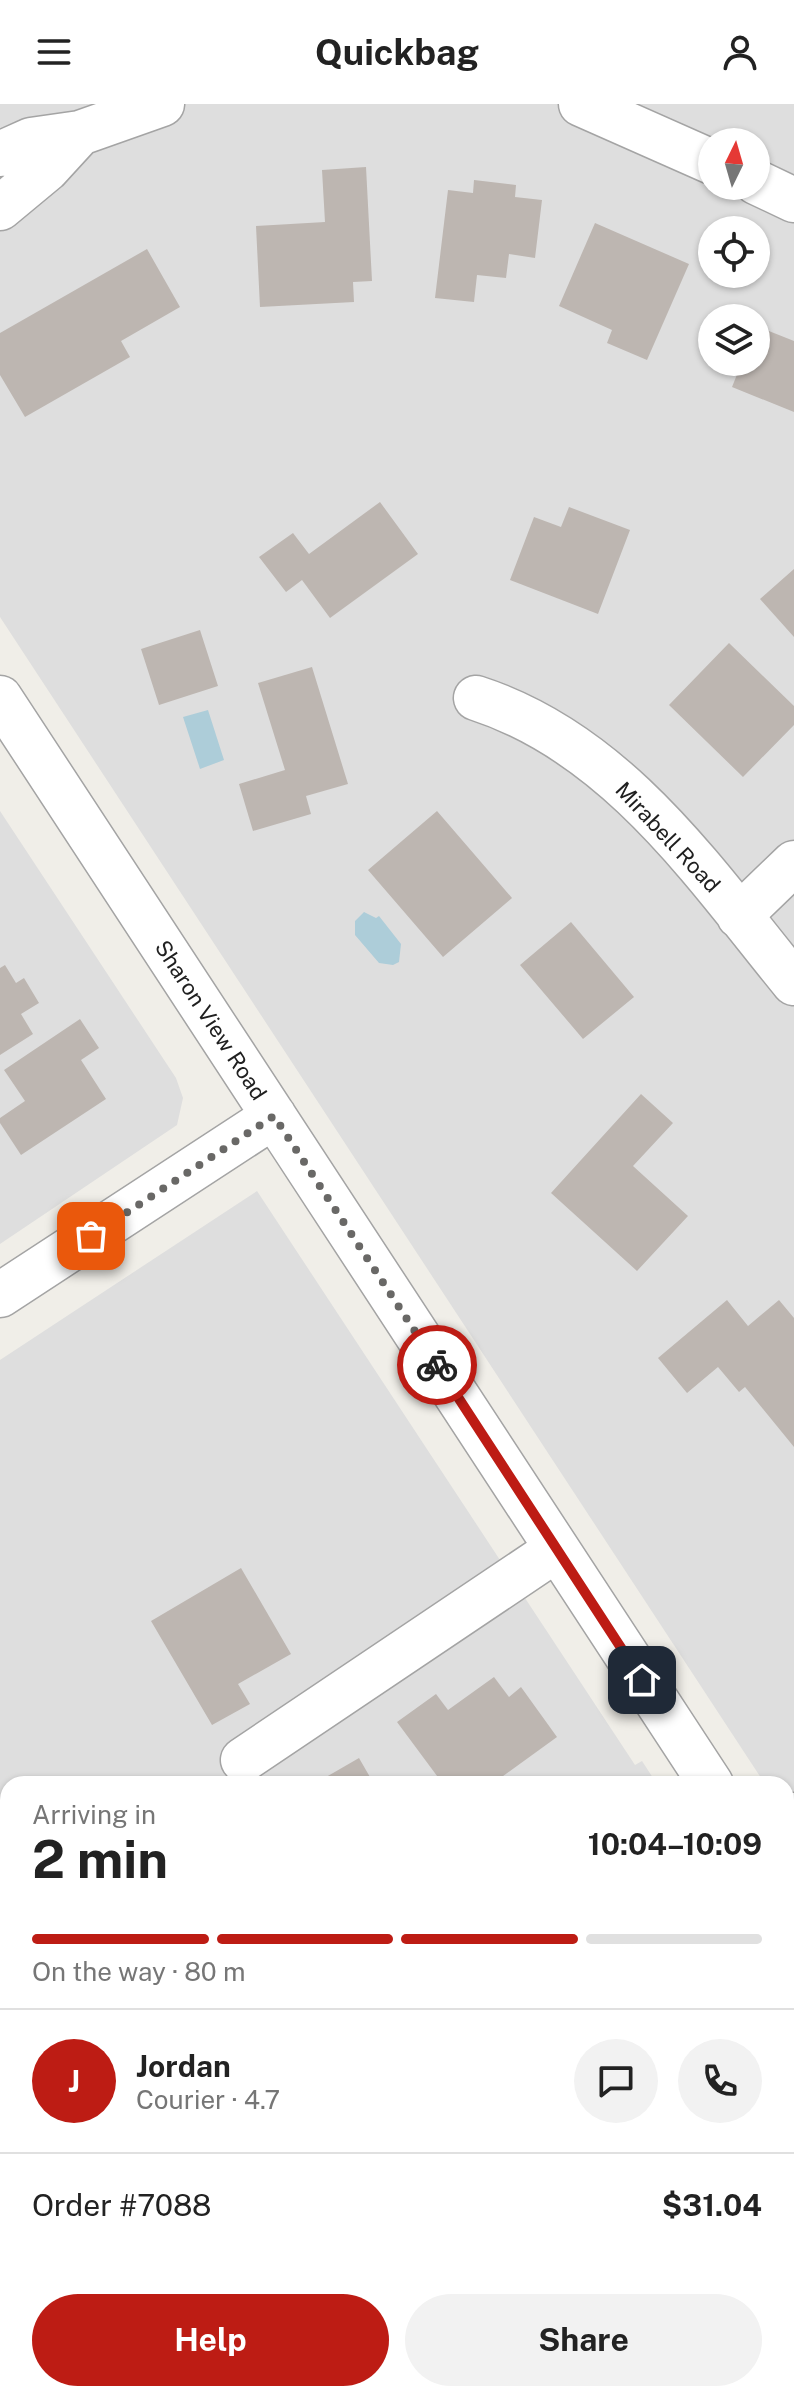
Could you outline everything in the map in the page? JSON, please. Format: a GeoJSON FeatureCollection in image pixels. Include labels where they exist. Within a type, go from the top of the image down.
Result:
{"type":"FeatureCollection","features":[{"type":"Feature","properties":{"kind":"street"},"geometry":{"type":"LineString","coordinates":[[0,154],[71,118],[162,104]]}},
{"type":"Feature","properties":{"kind":"street"},"geometry":{"type":"LineString","coordinates":[[581,104],[698,156]]}},
{"type":"Feature","properties":{"kind":"street"},"geometry":{"type":"LineString","coordinates":[[0,208],[47,169],[71,118]]}},
{"type":"Feature","properties":{"kind":"street"},"geometry":{"type":"LineString","coordinates":[[770,189],[794,200]]}},
{"type":"Feature","properties":{"kind":"street","name":"Sharon View Road"},"geometry":{"type":"LineString","coordinates":[[0,698],[706,1776]]}},
{"type":"Feature","properties":{"kind":"street","name":"Mirabell Road"},"geometry":{"type":"LineString","coordinates":[[476,698],[528,718],[562,738],[633,793],[794,983]]}},
{"type":"Feature","properties":{"kind":"street"},"geometry":{"type":"LineString","coordinates":[[739,916],[794,863]]}},
{"type":"Feature","properties":{"kind":"street"},"geometry":{"type":"LineString","coordinates":[[5,1283],[274,1116]]}},
{"type":"Feature","properties":{"kind":"street"},"geometry":{"type":"LineString","coordinates":[[243,1760],[557,1549]]}},
{"type":"Feature","properties":{"kind":"shaded area"},"geometry":{"type":"Polygon","coordinates":[[[0,104],[794,104],[794,1776],[760,1776],[0,617],[0,104]]]}},
{"type":"Feature","properties":{"kind":"shaded area"},"geometry":{"type":"Polygon","coordinates":[[[0,811],[176,1078],[183,1098],[177,1125],[0,1244],[0,811]]]}},
{"type":"Feature","properties":{"kind":"shaded area"},"geometry":{"type":"Polygon","coordinates":[[[257,1191],[635,1765],[642,1761],[652,1776],[0,1776],[0,1360],[257,1191]]]}},
{"type":"Feature","properties":{"kind":"water"},"geometry":{"type":"Polygon","coordinates":[[[208,710],[224,760],[200,769],[183,717],[208,710]]]}},
{"type":"Feature","properties":{"kind":"water"},"geometry":{"type":"Polygon","coordinates":[[[364,912],[376,918],[379,916],[401,944],[399,962],[393,965],[379,963],[355,935],[355,921],[364,912]]]}},
{"type":"Feature","properties":{"kind":"building"},"geometry":{"type":"Polygon","coordinates":[[[366,167],[372,281],[353,282],[354,302],[260,307],[256,226],[325,222],[322,170],[366,167]]]}},
{"type":"Feature","properties":{"kind":"building"},"geometry":{"type":"Polygon","coordinates":[[[474,180],[516,185],[515,197],[542,200],[535,258],[509,254],[506,278],[477,275],[474,302],[435,298],[448,190],[473,193],[474,180]]]}},
{"type":"Feature","properties":{"kind":"building"},"geometry":{"type":"Polygon","coordinates":[[[595,223],[689,264],[647,360],[607,343],[612,330],[559,306],[595,223]]]}},
{"type":"Feature","properties":{"kind":"building"},"geometry":{"type":"Polygon","coordinates":[[[147,249],[180,307],[121,341],[130,357],[25,417],[0,375],[0,333],[147,249]]]}},
{"type":"Feature","properties":{"kind":"building"},"geometry":{"type":"Polygon","coordinates":[[[770,332],[794,341],[794,412],[732,387],[736,376],[770,376],[770,332]]]}},
{"type":"Feature","properties":{"kind":"building"},"geometry":{"type":"Polygon","coordinates":[[[380,502],[418,554],[330,618],[302,580],[286,592],[259,557],[293,533],[309,554],[380,502]]]}},
{"type":"Feature","properties":{"kind":"building"},"geometry":{"type":"Polygon","coordinates":[[[569,507],[630,530],[598,614],[510,580],[534,517],[561,527],[569,507]]]}},
{"type":"Feature","properties":{"kind":"building"},"geometry":{"type":"Polygon","coordinates":[[[794,569],[794,637],[760,599],[794,569]]]}},
{"type":"Feature","properties":{"kind":"building"},"geometry":{"type":"Polygon","coordinates":[[[200,630],[218,686],[159,705],[141,649],[200,630]]]}},
{"type":"Feature","properties":{"kind":"building"},"geometry":{"type":"Polygon","coordinates":[[[729,643],[794,706],[794,725],[743,777],[669,705],[729,643]]]}},
{"type":"Feature","properties":{"kind":"building"},"geometry":{"type":"Polygon","coordinates":[[[312,667],[348,784],[306,796],[311,814],[253,831],[239,784],[285,770],[258,683],[312,667]]]}},
{"type":"Feature","properties":{"kind":"building"},"geometry":{"type":"Polygon","coordinates":[[[437,811],[512,898],[443,957],[368,870],[437,811]]]}},
{"type":"Feature","properties":{"kind":"building"},"geometry":{"type":"Polygon","coordinates":[[[571,922],[634,997],[583,1039],[520,965],[571,922]]]}},
{"type":"Feature","properties":{"kind":"building"},"geometry":{"type":"Polygon","coordinates":[[[5,965],[16,983],[24,978],[39,1003],[21,1014],[33,1034],[0,1055],[0,968],[5,965]]]}},
{"type":"Feature","properties":{"kind":"building"},"geometry":{"type":"Polygon","coordinates":[[[80,1019],[99,1048],[81,1060],[106,1099],[21,1155],[0,1123],[0,1118],[25,1101],[4,1070],[80,1019]]]}},
{"type":"Feature","properties":{"kind":"building"},"geometry":{"type":"Polygon","coordinates":[[[641,1094],[673,1123],[633,1166],[688,1216],[637,1271],[551,1193],[641,1094]]]}},
{"type":"Feature","properties":{"kind":"building"},"geometry":{"type":"Polygon","coordinates":[[[727,1300],[748,1326],[779,1300],[794,1318],[794,1447],[745,1387],[739,1392],[718,1367],[687,1393],[658,1358],[727,1300]]]}},
{"type":"Feature","properties":{"kind":"building"},"geometry":{"type":"Polygon","coordinates":[[[241,1568],[291,1654],[238,1684],[250,1704],[212,1725],[151,1621],[241,1568]]]}},
{"type":"Feature","properties":{"kind":"building"},"geometry":{"type":"Polygon","coordinates":[[[494,1677],[509,1697],[521,1687],[557,1737],[503,1776],[437,1776],[397,1722],[436,1694],[448,1710],[494,1677]]]}},
{"type":"Feature","properties":{"kind":"building"},"geometry":{"type":"Polygon","coordinates":[[[359,1758],[369,1776],[328,1776],[359,1758]]]}},
{"type":"Feature","properties":{"kind":"way so far"},"geometry":{"type":"LineString","coordinates":[[91,1236],[274,1116],[437,1365]]}},
{"type":"Feature","properties":{"kind":"route"},"geometry":{"type":"LineString","coordinates":[[437,1365],[642,1680]]}}]}
